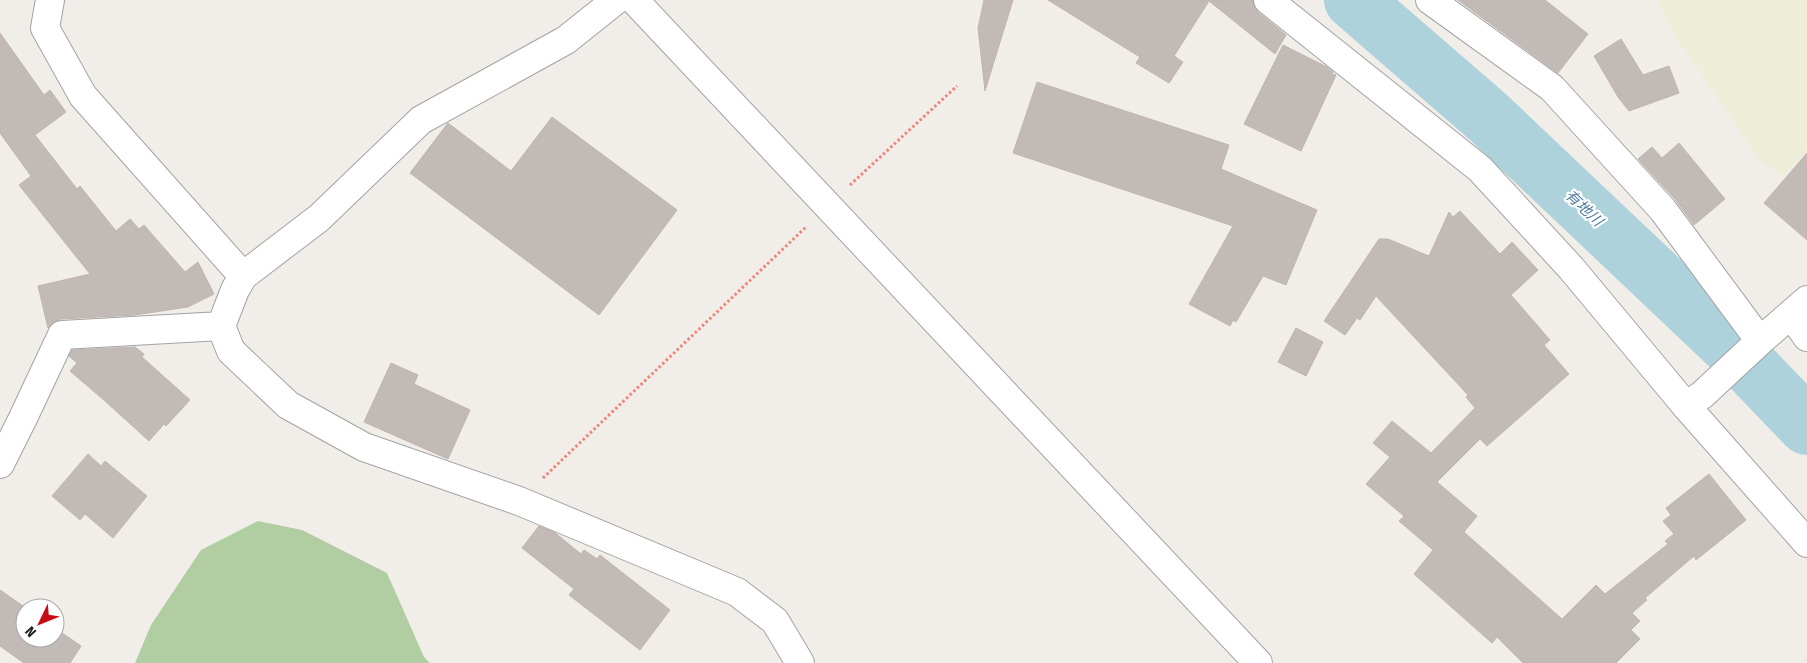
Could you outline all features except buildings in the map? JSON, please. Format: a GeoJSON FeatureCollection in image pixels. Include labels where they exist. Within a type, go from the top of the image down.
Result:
{"type":"FeatureCollection","features":[{"type":"Feature","properties":{"kind":"street"},"geometry":{"type":"LineString","coordinates":[[50,0],[45,28],[83,96],[243,276]]}},
{"type":"Feature","properties":{"kind":"street"},"geometry":{"type":"LineString","coordinates":[[616,0],[566,40],[422,120],[319,218],[243,276],[235,290],[221,326],[230,351],[288,405],[364,446],[519,501],[737,592],[775,621],[800,663]]}},
{"type":"Feature","properties":{"kind":"street"},"geometry":{"type":"LineString","coordinates":[[634,0],[1258,663]]}},
{"type":"Feature","properties":{"kind":"street"},"geometry":{"type":"LineString","coordinates":[[1268,0],[1480,169],[1694,400],[1807,543]]}},
{"type":"Feature","properties":{"kind":"street"},"geometry":{"type":"LineString","coordinates":[[1430,0],[1552,88],[1663,210],[1760,341]]}},
{"type":"Feature","properties":{"kind":"street"},"geometry":{"type":"LineString","coordinates":[[1694,400],[1799,307],[1807,337]]}},
{"type":"Feature","properties":{"kind":"street"},"geometry":{"type":"LineString","coordinates":[[0,464],[62,335],[221,326]]}},
{"type":"Feature","properties":{"kind":"path"},"geometry":{"type":"LineString","coordinates":[[519,501],[956,86]]}},
{"type":"Feature","properties":{"kind":"green space"},"geometry":{"type":"Polygon","coordinates":[[[1657,0],[1807,0],[1807,150],[1782,176],[1759,159],[1675,36],[1657,0]]]}},
{"type":"Feature","properties":{"kind":"green space"},"geometry":{"type":"Polygon","coordinates":[[[258,521],[302,530],[387,573],[424,657],[430,663],[135,663],[151,625],[201,550],[258,521]]]}},
{"type":"Feature","properties":{"kind":"waterway","name":"有地川"},"geometry":{"type":"LineString","coordinates":[[1353,0],[1488,117],[1735,351],[1807,426]]}}]}
